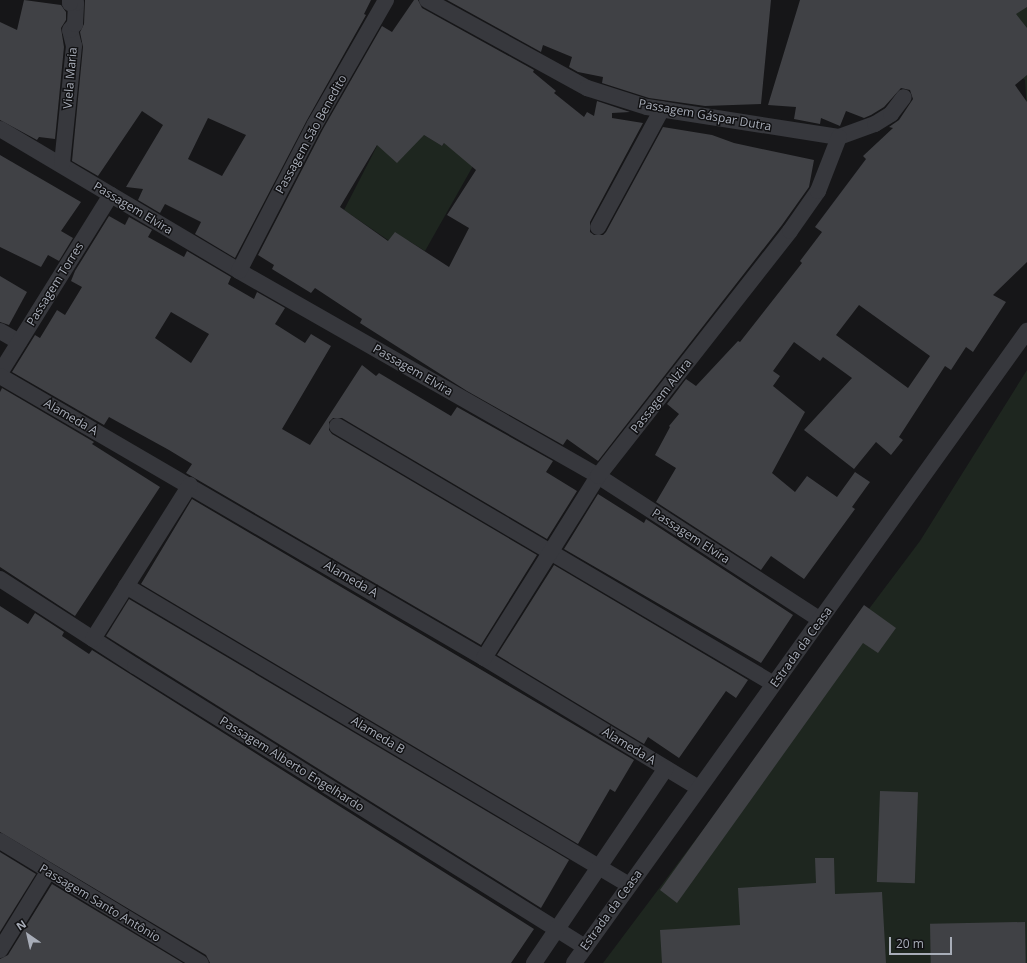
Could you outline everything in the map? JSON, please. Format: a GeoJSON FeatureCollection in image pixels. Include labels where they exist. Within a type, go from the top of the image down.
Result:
{"type":"FeatureCollection","features":[{"type":"Feature","properties":{"kind":"street","name":"Viela Maria"},"geometry":{"type":"LineString","coordinates":[[62,164],[74,46],[70,30],[75,24],[76,3],[70,3],[70,0]]}},
{"type":"Feature","properties":{"kind":"street","name":"Passagem São Benedito"},"geometry":{"type":"LineString","coordinates":[[239,271],[315,124],[386,0]]}},
{"type":"Feature","properties":{"kind":"street","name":"Passagem Gáspar Dutra"},"geometry":{"type":"LineString","coordinates":[[427,0],[587,88],[647,107],[839,137]]}},
{"type":"Feature","properties":{"kind":"street"},"geometry":{"type":"LineString","coordinates":[[839,137],[865,128],[885,118],[904,97]]}},
{"type":"Feature","properties":{"kind":"street"},"geometry":{"type":"LineString","coordinates":[[598,227],[662,109]]}},
{"type":"Feature","properties":{"kind":"street","name":"Passagem Elvira"},"geometry":{"type":"LineString","coordinates":[[0,129],[62,164],[239,271],[598,476],[821,620]]}},
{"type":"Feature","properties":{"kind":"street","name":"Passagem Alzira"},"geometry":{"type":"LineString","coordinates":[[484,658],[598,476],[790,231],[818,190],[839,137]]}},
{"type":"Feature","properties":{"kind":"street","name":"Passagem Torres"},"geometry":{"type":"LineString","coordinates":[[0,373],[111,195]]}},
{"type":"Feature","properties":{"kind":"street"},"geometry":{"type":"LineString","coordinates":[[0,331],[19,342]]}},
{"type":"Feature","properties":{"kind":"street","name":"Estrada da Ceasa"},"geometry":{"type":"LineString","coordinates":[[574,963],[1027,331]]}},
{"type":"Feature","properties":{"kind":"street","name":"Alameda A"},"geometry":{"type":"LineString","coordinates":[[0,376],[190,485],[484,658],[699,788]]}},
{"type":"Feature","properties":{"kind":"street"},"geometry":{"type":"LineString","coordinates":[[337,426],[552,550],[774,684]]}},
{"type":"Feature","properties":{"kind":"street"},"geometry":{"type":"LineString","coordinates":[[93,639],[190,485]]}},
{"type":"Feature","properties":{"kind":"street","name":"Passagem Alberto Engelhardo"},"geometry":{"type":"LineString","coordinates":[[0,579],[93,639],[585,947]]}},
{"type":"Feature","properties":{"kind":"street","name":"Alameda B"},"geometry":{"type":"LineString","coordinates":[[126,586],[630,885]]}},
{"type":"Feature","properties":{"kind":"street"},"geometry":{"type":"LineString","coordinates":[[534,963],[666,768]]}},
{"type":"Feature","properties":{"kind":"street","name":"Passagem Santo Antônio"},"geometry":{"type":"LineString","coordinates":[[0,841],[48,872],[201,963]]}},
{"type":"Feature","properties":{"kind":"street"},"geometry":{"type":"LineString","coordinates":[[0,950],[48,872]]}},
{"type":"Feature","properties":{"kind":"shaded area"},"geometry":{"type":"Polygon","coordinates":[[[1023,0],[1027,0],[1027,114],[1025,80],[1007,66],[1013,19],[1023,0]]]}},
{"type":"Feature","properties":{"kind":"shaded area"},"geometry":{"type":"Polygon","coordinates":[[[376,129],[424,135],[442,146],[449,137],[486,143],[425,251],[409,241],[370,266],[388,240],[344,210],[377,146],[376,129]]]}},
{"type":"Feature","properties":{"kind":"shaded area"},"geometry":{"type":"Polygon","coordinates":[[[1027,370],[1027,963],[603,963],[920,541],[1027,370]]]}},
{"type":"Feature","properties":{"kind":"building"},"geometry":{"type":"Polygon","coordinates":[[[24,0],[61,5],[66,12],[66,20],[61,28],[64,47],[55,139],[39,137],[37,140],[0,120],[0,22],[17,30],[24,0]]]}},
{"type":"Feature","properties":{"kind":"building"},"geometry":{"type":"Polygon","coordinates":[[[85,0],[371,0],[364,14],[366,15],[307,120],[235,258],[195,234],[201,222],[165,204],[160,213],[138,200],[143,189],[126,187],[163,125],[142,111],[98,176],[72,161],[83,47],[80,32],[84,24],[85,0]],[[208,118],[188,159],[222,176],[246,135],[208,118]]]}},
{"type":"Feature","properties":{"kind":"building"},"geometry":{"type":"Polygon","coordinates":[[[414,0],[418,0],[422,8],[534,70],[533,72],[556,91],[554,93],[584,117],[587,112],[594,116],[597,101],[630,112],[612,113],[612,118],[643,123],[590,222],[590,232],[594,235],[603,235],[606,232],[663,127],[712,135],[734,143],[814,160],[809,187],[782,225],[598,461],[567,439],[563,445],[467,391],[360,323],[362,319],[315,288],[311,293],[272,269],[274,265],[258,255],[323,129],[382,26],[392,32],[414,0]],[[424,135],[397,163],[377,145],[340,207],[388,241],[395,232],[449,267],[469,228],[447,215],[476,170],[444,143],[442,146],[424,135]]]}},
{"type":"Feature","properties":{"kind":"building"},"geometry":{"type":"Polygon","coordinates":[[[447,0],[771,0],[761,104],[705,106],[649,98],[602,83],[603,77],[578,72],[569,67],[572,57],[543,45],[541,52],[447,0]]]}},
{"type":"Feature","properties":{"kind":"building"},"geometry":{"type":"Polygon","coordinates":[[[800,0],[1027,0],[1027,7],[1016,14],[1027,28],[1027,75],[1015,85],[1027,102],[1027,262],[993,295],[1006,302],[973,352],[966,347],[951,370],[945,366],[899,437],[903,440],[891,455],[876,442],[854,469],[804,430],[852,378],[823,357],[820,361],[794,342],[773,371],[780,376],[773,386],[805,412],[772,473],[795,492],[807,476],[837,497],[855,472],[870,482],[852,507],[855,509],[804,579],[771,556],[761,570],[656,502],[676,468],[655,455],[670,427],[669,426],[679,414],[667,404],[686,379],[696,386],[738,341],[740,342],[802,263],[800,261],[822,232],[815,227],[866,159],[863,156],[893,128],[889,127],[899,120],[913,99],[910,90],[901,88],[884,107],[864,118],[846,111],[840,126],[821,118],[820,124],[794,119],[796,107],[768,105],[800,0]],[[859,305],[836,335],[908,388],[930,356],[859,305]]]}},
{"type":"Feature","properties":{"kind":"building"},"geometry":{"type":"Polygon","coordinates":[[[0,155],[81,202],[61,231],[73,238],[59,261],[48,255],[41,267],[0,247],[0,155]]]}},
{"type":"Feature","properties":{"kind":"building"},"geometry":{"type":"Polygon","coordinates":[[[109,216],[125,225],[129,217],[152,230],[148,237],[184,257],[187,251],[231,277],[228,284],[254,299],[257,292],[285,308],[275,324],[305,343],[311,334],[331,346],[282,429],[310,445],[362,365],[376,376],[379,373],[451,416],[457,407],[553,461],[546,472],[577,491],[547,539],[342,418],[333,418],[329,422],[329,430],[332,434],[537,555],[481,645],[186,473],[192,464],[169,450],[109,417],[104,425],[12,372],[35,335],[40,338],[57,310],[65,315],[82,287],[71,281],[75,271],[109,216]],[[171,312],[155,338],[191,363],[209,334],[171,312]]]}},
{"type":"Feature","properties":{"kind":"building"},"geometry":{"type":"Polygon","coordinates":[[[0,276],[27,292],[9,325],[0,322],[0,276]]]}},
{"type":"Feature","properties":{"kind":"building"},"geometry":{"type":"Polygon","coordinates":[[[2,388],[94,442],[92,444],[160,487],[75,616],[0,567],[0,392],[2,388]]]}},
{"type":"Feature","properties":{"kind":"building"},"geometry":{"type":"Polygon","coordinates":[[[598,494],[644,523],[646,519],[793,615],[761,663],[564,549],[598,494]]]}},
{"type":"Feature","properties":{"kind":"building"},"geometry":{"type":"Polygon","coordinates":[[[192,499],[634,760],[615,792],[610,789],[578,844],[141,584],[192,499]]]}},
{"type":"Feature","properties":{"kind":"building"},"geometry":{"type":"Polygon","coordinates":[[[554,565],[748,680],[736,698],[726,691],[679,758],[648,737],[644,744],[497,655],[554,565]]]}},
{"type":"Feature","properties":{"kind":"building"},"geometry":{"type":"Polygon","coordinates":[[[129,599],[569,860],[541,908],[106,636],[129,599]]]}},
{"type":"Feature","properties":{"kind":"building"},"geometry":{"type":"Polygon","coordinates":[[[864,605],[896,628],[878,653],[863,643],[677,903],[660,890],[864,605]]]}},
{"type":"Feature","properties":{"kind":"building"},"geometry":{"type":"Polygon","coordinates":[[[0,606],[28,624],[35,613],[64,632],[62,636],[89,654],[92,650],[534,929],[511,963],[210,963],[206,955],[0,832],[0,606]]]}},
{"type":"Feature","properties":{"kind":"building"},"geometry":{"type":"Polygon","coordinates":[[[880,791],[918,792],[915,883],[877,882],[880,791]]]}},
{"type":"Feature","properties":{"kind":"building"},"geometry":{"type":"Polygon","coordinates":[[[0,852],[36,874],[0,932],[0,852]]]}},
{"type":"Feature","properties":{"kind":"building"},"geometry":{"type":"Polygon","coordinates":[[[815,858],[834,858],[835,894],[882,892],[886,963],[662,963],[660,930],[740,925],[738,888],[816,883],[815,858]]]}},
{"type":"Feature","properties":{"kind":"building"},"geometry":{"type":"Polygon","coordinates":[[[52,884],[183,963],[0,963],[0,959],[8,955],[52,884]]]}},
{"type":"Feature","properties":{"kind":"building"},"geometry":{"type":"Polygon","coordinates":[[[1025,922],[1026,963],[931,963],[930,924],[1025,922]]]}}]}
